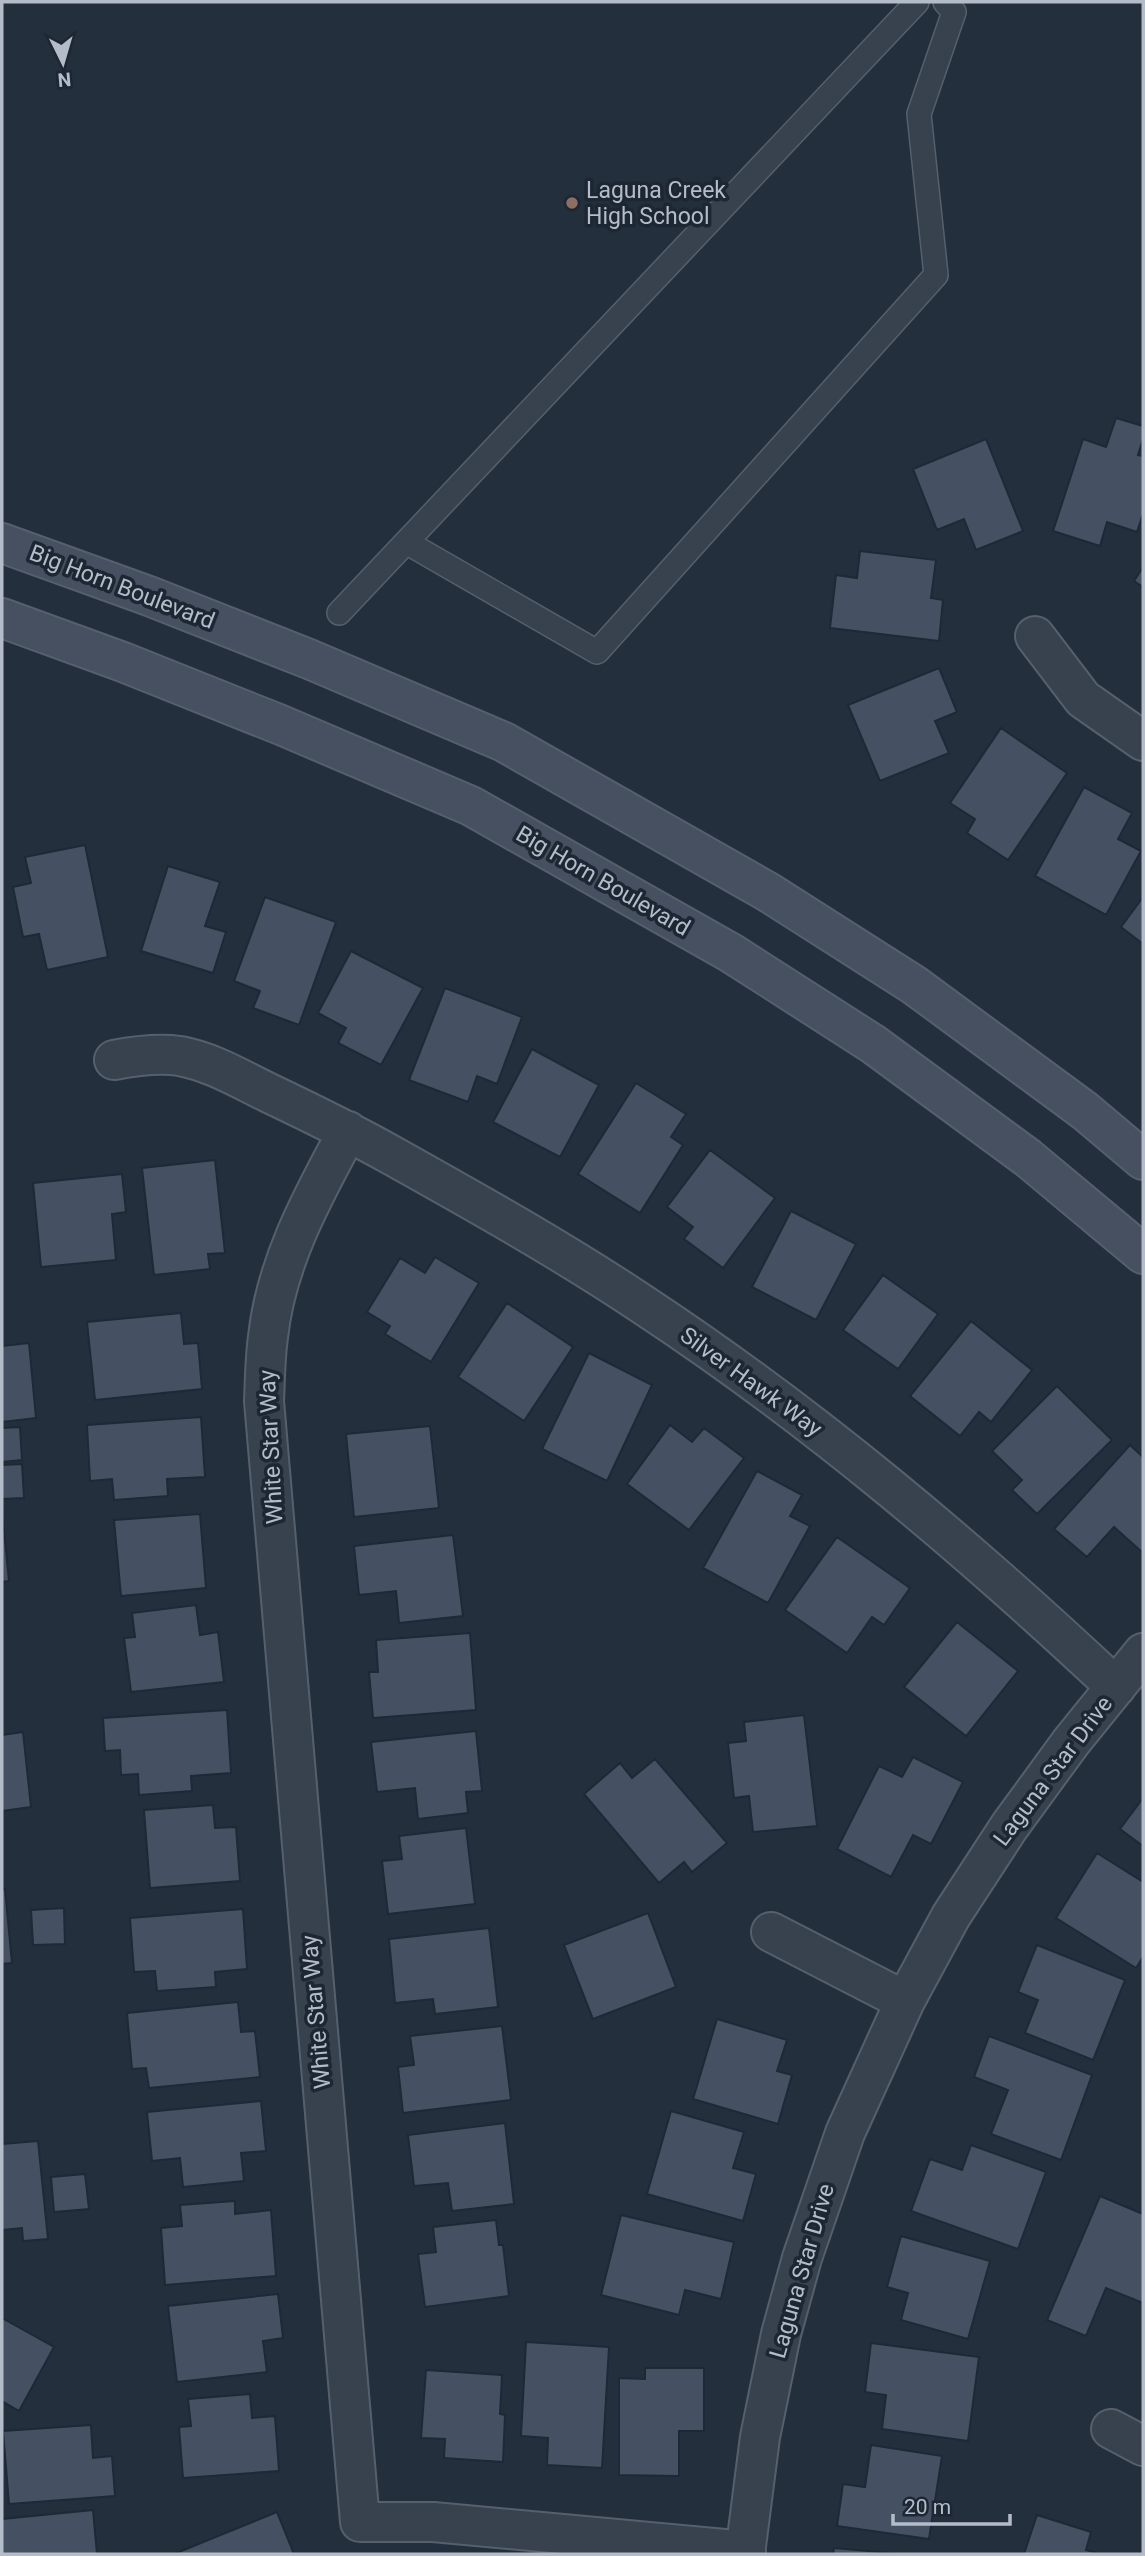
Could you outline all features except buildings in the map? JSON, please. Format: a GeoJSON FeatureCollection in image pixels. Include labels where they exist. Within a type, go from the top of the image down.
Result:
{"type":"FeatureCollection","features":[{"type":"Feature","properties":{"kind":"main road","name":"Big Horn Boulevard"},"geometry":{"type":"LineString","coordinates":[[2,543],[272,644],[503,742],[768,892],[914,985],[1085,1111],[1143,1160]]}},
{"type":"Feature","properties":{"kind":"main road","name":"Big Horn Boulevard"},"geometry":{"type":"LineString","coordinates":[[2,618],[269,720],[471,806],[731,953],[873,1044],[1028,1158],[1143,1254]]}},
{"type":"Feature","properties":{"kind":"street"},"geometry":{"type":"LineString","coordinates":[[1035,636],[1083,699],[1143,741]]}},
{"type":"Feature","properties":{"kind":"street","name":"Silver Hawk Way"},"geometry":{"type":"LineString","coordinates":[[114,1060],[136,1056],[178,1056],[212,1065],[348,1131],[500,1215],[621,1290],[780,1401],[889,1485],[1008,1586],[1116,1687]]}},
{"type":"Feature","properties":{"kind":"street","name":"White Star Way"},"geometry":{"type":"LineString","coordinates":[[348,1131],[293,1241],[277,1291],[268,1335],[264,1401],[360,2522],[433,2522],[746,2552]]}},
{"type":"Feature","properties":{"kind":"street","name":"Laguna Star Drive"},"geometry":{"type":"LineString","coordinates":[[746,2552],[760,2437],[781,2334],[802,2258],[845,2133],[905,2000],[951,1916],[1009,1827],[1071,1742],[1143,1653]]}},
{"type":"Feature","properties":{"kind":"street"},"geometry":{"type":"LineString","coordinates":[[771,1932],[905,2000]]}},
{"type":"Feature","properties":{"kind":"lane"},"geometry":{"type":"LineString","coordinates":[[339,613],[917,2]]}},
{"type":"Feature","properties":{"kind":"lane"},"geometry":{"type":"LineString","coordinates":[[406,542],[597,652],[936,275],[919,114],[954,12],[945,2]]}},
{"type":"Feature","properties":{"kind":"place","name":"Laguna Creek High School"},"geometry":{"type":"Point","coordinates":[572,203]}}]}
